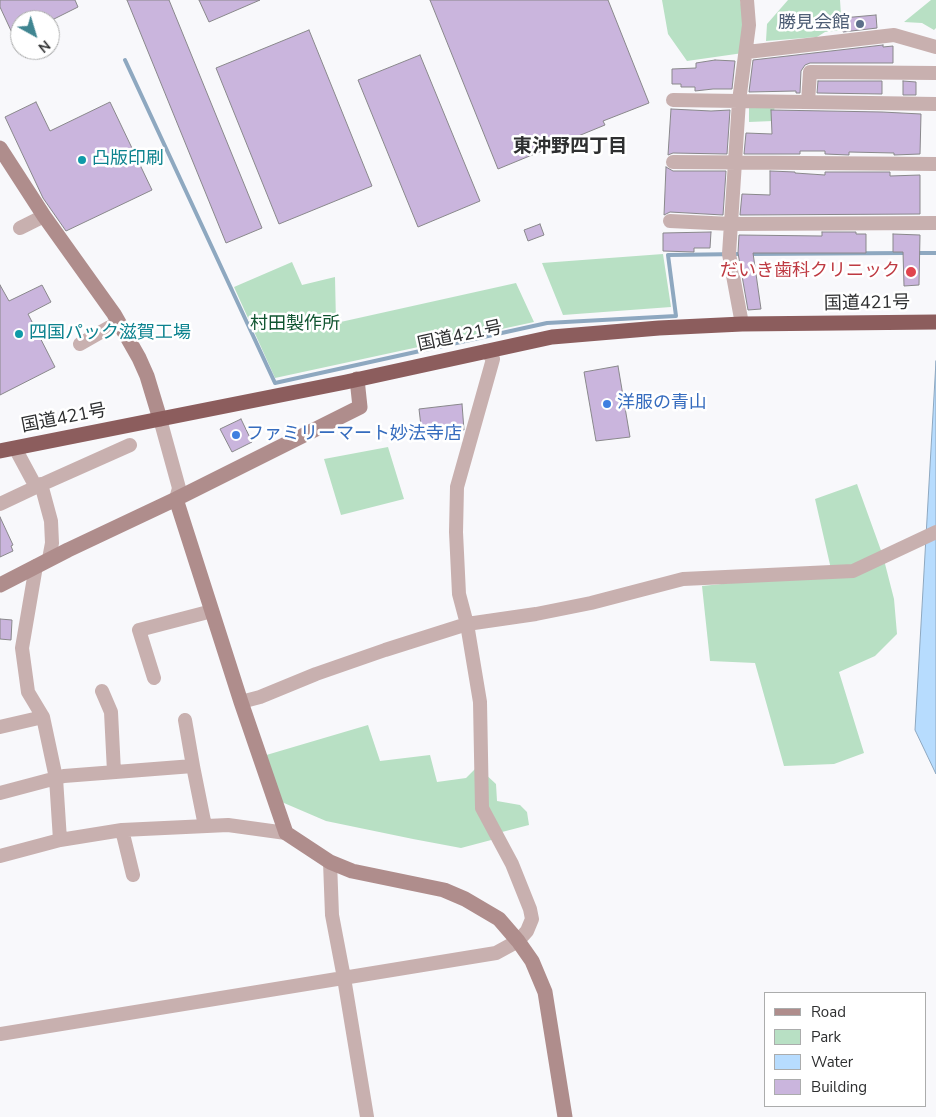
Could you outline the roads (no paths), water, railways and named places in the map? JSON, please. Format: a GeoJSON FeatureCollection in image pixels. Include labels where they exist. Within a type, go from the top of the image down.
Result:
{"type":"FeatureCollection","features":[{"type":"Feature","properties":{"kind":"highway","name":"国道421号"},"geometry":{"type":"LineString","coordinates":[[8,450],[552,337],[659,328],[742,324],[936,322]]}},
{"type":"Feature","properties":{"kind":"street"},"geometry":{"type":"LineString","coordinates":[[742,324],[729,254],[739,101],[747,52],[749,25],[746,0]]}},
{"type":"Feature","properties":{"kind":"street"},"geometry":{"type":"LineString","coordinates":[[747,52],[894,35],[936,47]]}},
{"type":"Feature","properties":{"kind":"street"},"geometry":{"type":"LineString","coordinates":[[808,102],[810,72],[936,73]]}},
{"type":"Feature","properties":{"kind":"street"},"geometry":{"type":"LineString","coordinates":[[674,100],[936,104]]}},
{"type":"Feature","properties":{"kind":"street"},"geometry":{"type":"LineString","coordinates":[[0,148],[44,216],[114,314],[147,376],[179,488],[176,499],[241,702],[286,833]]}},
{"type":"Feature","properties":{"kind":"street"},"geometry":{"type":"LineString","coordinates":[[673,162],[936,164]]}},
{"type":"Feature","properties":{"kind":"street"},"geometry":{"type":"LineString","coordinates":[[20,228],[44,216]]}},
{"type":"Feature","properties":{"kind":"street"},"geometry":{"type":"LineString","coordinates":[[670,221],[731,224],[936,223]]}},
{"type":"Feature","properties":{"kind":"street"},"geometry":{"type":"LineString","coordinates":[[80,344],[118,324]]}},
{"type":"Feature","properties":{"kind":"street"},"geometry":{"type":"LineString","coordinates":[[0,1034],[496,953],[518,941],[527,931],[532,919],[530,909],[512,864],[482,808],[480,702],[467,624],[459,594],[456,532],[457,487],[493,359],[486,351]]}},
{"type":"Feature","properties":{"kind":"street"},"geometry":{"type":"LineString","coordinates":[[0,585],[360,407],[357,379]]}},
{"type":"Feature","properties":{"kind":"street"},"geometry":{"type":"LineString","coordinates":[[0,504],[130,446]]}},
{"type":"Feature","properties":{"kind":"street"},"geometry":{"type":"LineString","coordinates":[[8,450],[39,485],[51,521],[52,543],[43,563],[22,648],[28,692],[43,717],[56,778],[60,840]]}},
{"type":"Feature","properties":{"kind":"street"},"geometry":{"type":"LineString","coordinates":[[241,702],[260,697],[316,674],[385,650],[467,624],[536,614],[591,603],[683,579],[853,570],[936,532]]}},
{"type":"Feature","properties":{"kind":"street"},"geometry":{"type":"LineString","coordinates":[[154,678],[139,630],[212,611]]}},
{"type":"Feature","properties":{"kind":"street"},"geometry":{"type":"LineString","coordinates":[[102,691],[110,712],[114,772]]}},
{"type":"Feature","properties":{"kind":"street"},"geometry":{"type":"LineString","coordinates":[[0,727],[43,717]]}},
{"type":"Feature","properties":{"kind":"street"},"geometry":{"type":"LineString","coordinates":[[185,720],[206,826]]}},
{"type":"Feature","properties":{"kind":"street"},"geometry":{"type":"LineString","coordinates":[[0,793],[56,778],[194,766]]}},
{"type":"Feature","properties":{"kind":"street"},"geometry":{"type":"LineString","coordinates":[[0,856],[60,840],[122,830],[228,825],[286,833],[330,862],[352,871],[444,890],[465,899],[499,919],[532,961],[545,992],[565,1117]]}},
{"type":"Feature","properties":{"kind":"street"},"geometry":{"type":"LineString","coordinates":[[122,830],[133,875]]}},
{"type":"Feature","properties":{"kind":"street"},"geometry":{"type":"LineString","coordinates":[[330,862],[332,915],[367,1117]]}},
{"type":"Feature","properties":{"kind":"water"},"geometry":{"type":"Polygon","coordinates":[[[936,361],[936,774],[915,730],[936,361]]]}},
{"type":"Feature","properties":{"kind":"waterway"},"geometry":{"type":"LineString","coordinates":[[125,60],[275,383],[547,323],[676,316],[668,255],[741,254]]}},
{"type":"Feature","properties":{"kind":"waterway"},"geometry":{"type":"LineString","coordinates":[[748,254],[906,253]]}},
{"type":"Feature","properties":{"kind":"waterway"},"geometry":{"type":"LineString","coordinates":[[916,253],[936,253]]}},
{"type":"Feature","properties":{"kind":"place","name":"勝見会館"},"geometry":{"type":"Point","coordinates":[860,24]}},
{"type":"Feature","properties":{"kind":"place","name":"凸版印刷"},"geometry":{"type":"Point","coordinates":[82,160]}},
{"type":"Feature","properties":{"kind":"place","name":"だいき歯科クリニック"},"geometry":{"type":"Point","coordinates":[911,272]}},
{"type":"Feature","properties":{"kind":"place","name":"四国パック滋賀工場"},"geometry":{"type":"Point","coordinates":[19,334]}},
{"type":"Feature","properties":{"kind":"place","name":"洋服の青山"},"geometry":{"type":"Point","coordinates":[607,404]}},
{"type":"Feature","properties":{"kind":"place","name":"ファミリーマート妙法寺店"},"geometry":{"type":"Point","coordinates":[236,435]}},
{"type":"Feature","properties":{"kind":"district","name":"東沖野四丁目"},"geometry":{"type":"Point","coordinates":[570,147]}},
{"type":"Feature","properties":{"kind":"park label","name":"村田製作所"},"geometry":{"type":"Point","coordinates":[295,325]}}]}
